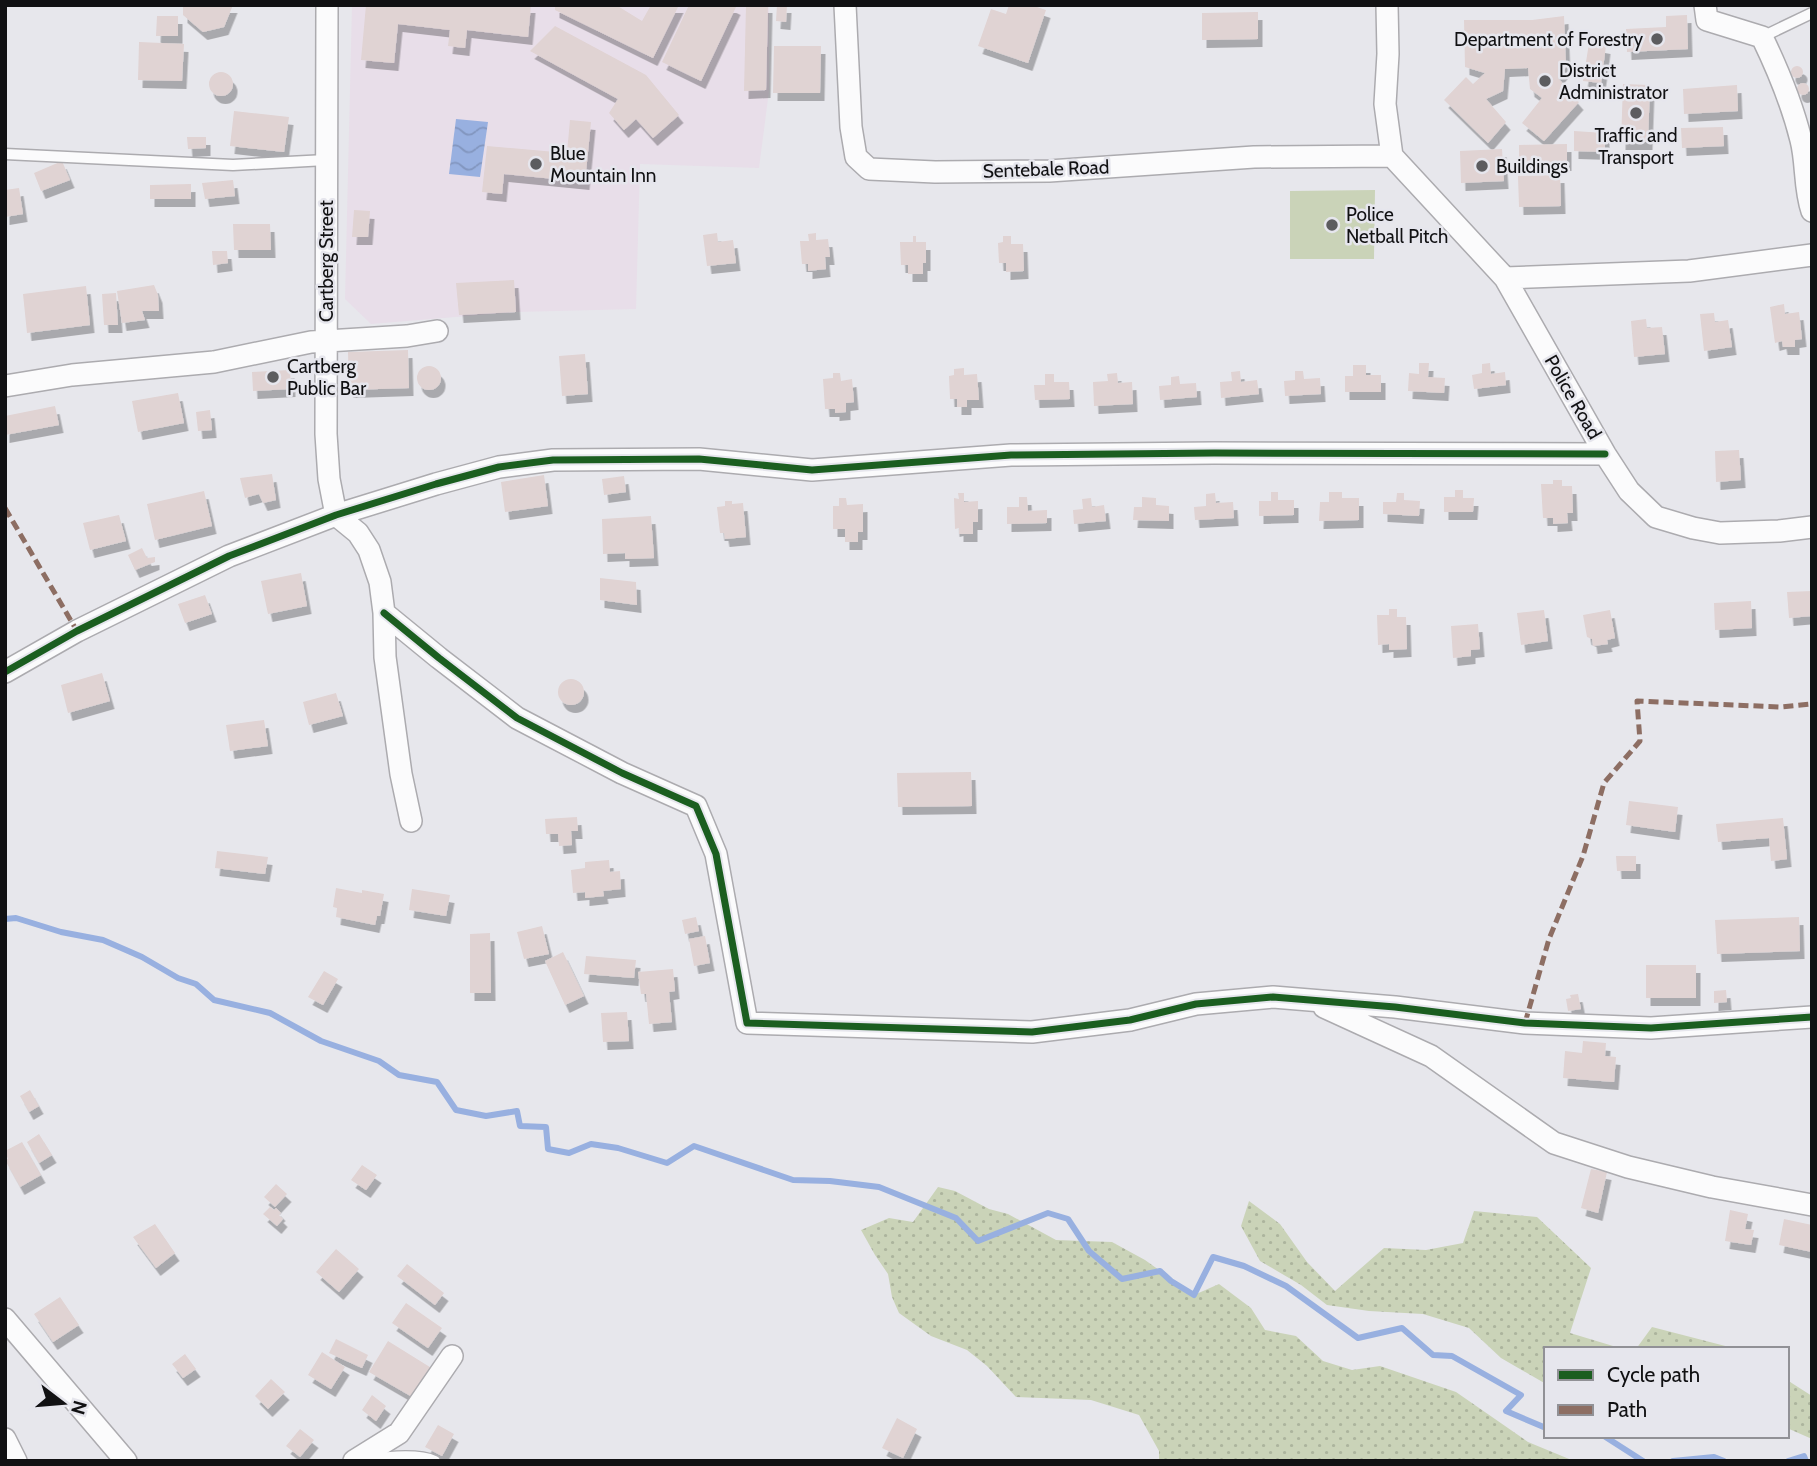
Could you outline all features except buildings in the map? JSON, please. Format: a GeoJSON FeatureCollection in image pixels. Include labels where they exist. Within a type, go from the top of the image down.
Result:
{"type":"FeatureCollection","features":[{"type":"Feature","properties":{"kind":"street","name":"Cartberg Street"},"geometry":{"type":"LineString","coordinates":[[327,5],[326,434],[329,479],[336,515]]}},
{"type":"Feature","properties":{"kind":"street","name":"Sentebale Road"},"geometry":{"type":"LineString","coordinates":[[845,5],[851,127],[856,157],[869,169],[935,172],[1049,171],[1254,157],[1392,156]]}},
{"type":"Feature","properties":{"kind":"street"},"geometry":{"type":"LineString","coordinates":[[1387,5],[1385,104],[1392,156]]}},
{"type":"Feature","properties":{"kind":"street"},"geometry":{"type":"LineString","coordinates":[[1705,5],[1707,20],[1762,37],[1780,74],[1802,143],[1807,197],[1812,211]]}},
{"type":"Feature","properties":{"kind":"street","name":"Police Road"},"geometry":{"type":"LineString","coordinates":[[1392,156],[1505,278],[1605,454],[1629,491],[1656,517],[1720,533],[1812,527]]}},
{"type":"Feature","properties":{"kind":"street"},"geometry":{"type":"LineString","coordinates":[[1505,278],[1689,271],[1812,255]]}},
{"type":"Feature","properties":{"kind":"street"},"geometry":{"type":"LineString","coordinates":[[5,386],[72,375],[214,362],[311,342],[407,336],[438,331]]}},
{"type":"Feature","properties":{"kind":"street"},"geometry":{"type":"LineString","coordinates":[[5,672],[77,631],[229,556],[336,515],[499,467],[552,460],[699,459],[813,470],[1011,455],[1605,454]]}},
{"type":"Feature","properties":{"kind":"street"},"geometry":{"type":"LineString","coordinates":[[336,515],[358,533],[369,550],[380,582],[385,657],[401,774],[411,821]]}},
{"type":"Feature","properties":{"kind":"street"},"geometry":{"type":"LineString","coordinates":[[384,613],[517,718],[622,773],[696,806],[716,854],[747,1023],[1032,1031],[1130,1020],[1196,1004],[1273,997],[1395,1007],[1525,1023],[1651,1028],[1812,1017]]}},
{"type":"Feature","properties":{"kind":"street"},"geometry":{"type":"LineString","coordinates":[[1309,1000],[1431,1056],[1555,1143],[1628,1167],[1712,1187],[1812,1205]]}},
{"type":"Feature","properties":{"kind":"street"},"geometry":{"type":"LineString","coordinates":[[5,1319],[126,1461]]}},
{"type":"Feature","properties":{"kind":"street"},"geometry":{"type":"LineString","coordinates":[[354,1461],[400,1433],[452,1356]]}},
{"type":"Feature","properties":{"kind":"street"},"geometry":{"type":"LineString","coordinates":[[5,1439],[16,1461]]}},
{"type":"Feature","properties":{"kind":"lane"},"geometry":{"type":"LineString","coordinates":[[1762,37],[1812,13]]}},
{"type":"Feature","properties":{"kind":"lane"},"geometry":{"type":"LineString","coordinates":[[5,154],[233,164],[326,160]]}},
{"type":"Feature","properties":{"kind":"lane"},"geometry":{"type":"LineString","coordinates":[[364,1461],[386,1457],[429,1458],[435,1461]]}},
{"type":"Feature","properties":{"kind":"shaded area"},"geometry":{"type":"Polygon","coordinates":[[[352,5],[769,5],[769,91],[759,168],[640,164],[636,309],[516,312],[371,324],[345,299],[352,5]]]}},
{"type":"Feature","properties":{"kind":"green space","name":"Police Netball Pitch"},"geometry":{"type":"Polygon","coordinates":[[[1375,190],[1374,259],[1290,259],[1290,191],[1375,190]]]}},
{"type":"Feature","properties":{"kind":"green space"},"geometry":{"type":"Polygon","coordinates":[[[938,1187],[955,1191],[989,1209],[1008,1214],[1056,1240],[1112,1242],[1145,1260],[1194,1295],[1219,1284],[1251,1308],[1265,1330],[1296,1336],[1323,1361],[1352,1370],[1380,1366],[1456,1392],[1528,1442],[1574,1461],[1159,1461],[1159,1451],[1139,1415],[1091,1400],[1016,1397],[987,1366],[967,1350],[931,1336],[899,1313],[892,1297],[888,1274],[861,1230],[889,1218],[913,1222],[938,1187]]]}},
{"type":"Feature","properties":{"kind":"green space"},"geometry":{"type":"Polygon","coordinates":[[[1249,1201],[1280,1224],[1307,1262],[1335,1291],[1384,1248],[1426,1250],[1463,1243],[1474,1211],[1537,1217],[1591,1268],[1570,1333],[1616,1347],[1544,1347],[1544,1383],[1501,1358],[1469,1328],[1423,1314],[1327,1305],[1301,1285],[1260,1261],[1241,1226],[1249,1201]]]}},
{"type":"Feature","properties":{"kind":"green space"},"geometry":{"type":"Polygon","coordinates":[[[1652,1327],[1729,1347],[1637,1347],[1652,1327]]]}},
{"type":"Feature","properties":{"kind":"green space"},"geometry":{"type":"Polygon","coordinates":[[[1789,1381],[1812,1396],[1812,1439],[1789,1429],[1789,1381]]]}},
{"type":"Feature","properties":{"kind":"water"},"geometry":{"type":"Polygon","coordinates":[[[456,119],[488,122],[480,177],[449,174],[456,119]]]}},
{"type":"Feature","properties":{"kind":"waterway"},"geometry":{"type":"LineString","coordinates":[[5,919],[16,918],[61,932],[103,940],[142,957],[178,978],[196,984],[214,1000],[270,1013],[321,1041],[379,1061],[399,1075],[437,1082],[456,1110],[486,1116],[517,1111],[520,1126],[546,1127],[548,1149],[569,1153],[591,1144],[618,1148],[667,1163],[694,1146],[793,1180],[879,1187],[956,1218],[978,1241],[1048,1213],[1068,1219],[1089,1251],[1122,1279],[1160,1271],[1194,1295],[1213,1257],[1244,1266],[1286,1286],[1358,1338],[1402,1328],[1433,1355],[1452,1356],[1521,1395],[1506,1411],[1544,1427]]}},
{"type":"Feature","properties":{"kind":"waterway"},"geometry":{"type":"LineString","coordinates":[[1607,1438],[1643,1461]]}},
{"type":"Feature","properties":{"kind":"waterway"},"geometry":{"type":"LineString","coordinates":[[1788,1461],[1804,1456],[1806,1461]]}},
{"type":"Feature","properties":{"kind":"waterway"},"geometry":{"type":"LineString","coordinates":[[1673,1461],[1714,1457],[1724,1461]]}},
{"type":"Feature","properties":{"kind":"marked path"},"geometry":{"type":"LineString","coordinates":[[5,508],[77,631]]}},
{"type":"Feature","properties":{"kind":"marked path"},"geometry":{"type":"LineString","coordinates":[[1525,1023],[1549,939],[1583,856],[1604,783],[1640,741],[1637,701],[1781,707],[1812,704]]}},
{"type":"Feature","properties":{"kind":"cycle path"},"geometry":{"type":"LineString","coordinates":[[5,672],[77,631],[229,556],[336,515],[499,467],[553,460],[699,459],[812,470],[1011,455],[1605,454]]}},
{"type":"Feature","properties":{"kind":"cycle path"},"geometry":{"type":"LineString","coordinates":[[384,613],[517,718],[622,773],[696,806],[716,854],[747,1023],[1032,1032],[1130,1020],[1196,1004],[1273,997],[1395,1007],[1525,1023],[1651,1028],[1812,1017]]}},
{"type":"Feature","properties":{"kind":"place","name":"Department of Forestry"},"geometry":{"type":"Point","coordinates":[1657,39]}},
{"type":"Feature","properties":{"kind":"place","name":"District Administrator"},"geometry":{"type":"Point","coordinates":[1545,81]}},
{"type":"Feature","properties":{"kind":"place","name":"Traffic and Transport"},"geometry":{"type":"Point","coordinates":[1636,113]}},
{"type":"Feature","properties":{"kind":"place","name":"Blue Mountain Inn"},"geometry":{"type":"Point","coordinates":[536,164]}},
{"type":"Feature","properties":{"kind":"place","name":"Buildings"},"geometry":{"type":"Point","coordinates":[1482,166]}},
{"type":"Feature","properties":{"kind":"place","name":"Police Netball Pitch"},"geometry":{"type":"Point","coordinates":[1332,225]}},
{"type":"Feature","properties":{"kind":"place","name":"Cartberg Public Bar"},"geometry":{"type":"Point","coordinates":[273,377]}}]}
